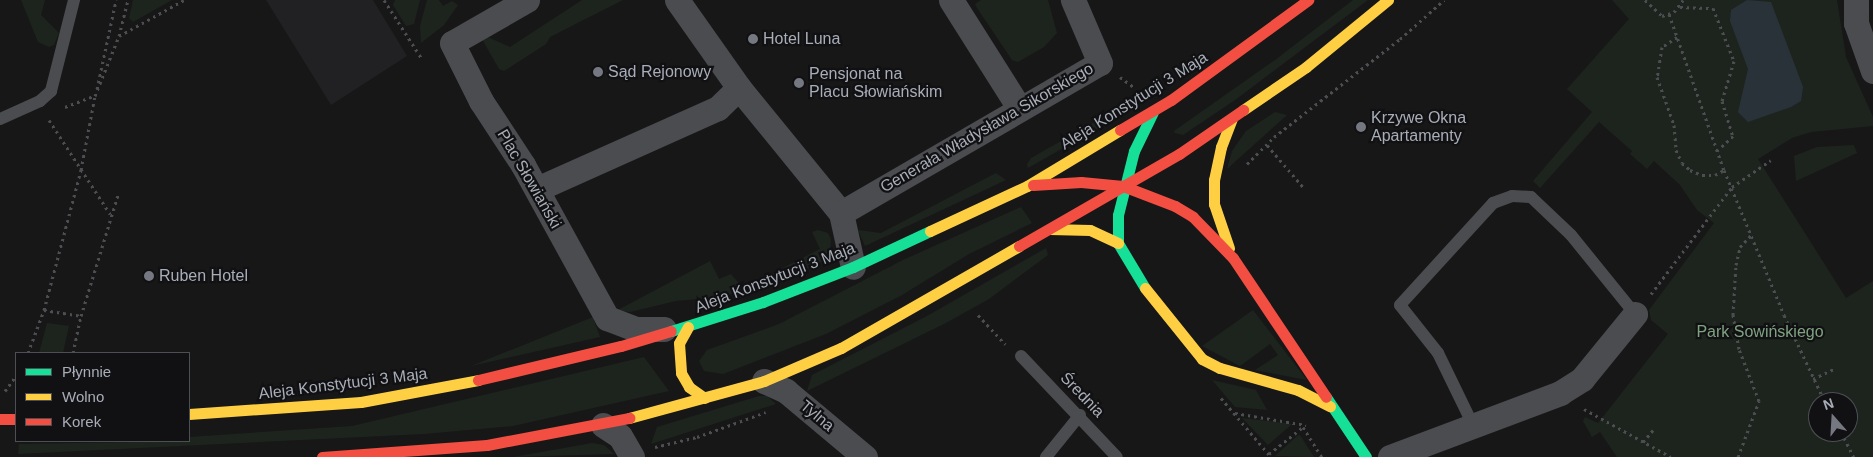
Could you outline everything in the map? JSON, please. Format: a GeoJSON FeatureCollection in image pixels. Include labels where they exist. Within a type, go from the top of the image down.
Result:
{"type":"FeatureCollection","features":[{"type":"Feature","properties":{"kind":"main road","name":"Aleja Konstytucji 3 Maja"},"geometry":{"type":"LineString","coordinates":[[190,414],[361,402],[517,372],[688,327],[853,267],[1027,186],[1153,112],[1308,0]]}},
{"type":"Feature","properties":{"kind":"main road"},"geometry":{"type":"LineString","coordinates":[[322,457],[487,445],[603,425],[764,381],[883,326],[1123,186],[1232,119],[1306,67],[1388,0]]}},
{"type":"Feature","properties":{"kind":"main road"},"geometry":{"type":"LineString","coordinates":[[1153,112],[1134,151],[1123,186],[1118,215],[1118,243],[1147,290],[1202,358],[1220,368],[1298,390],[1332,407]]}},
{"type":"Feature","properties":{"kind":"main road"},"geometry":{"type":"LineString","coordinates":[[1232,119],[1221,147],[1214,180],[1214,204],[1233,258]]}},
{"type":"Feature","properties":{"kind":"main road"},"geometry":{"type":"LineString","coordinates":[[1027,186],[1081,182],[1123,186],[1175,206],[1193,217],[1233,258],[1366,457]]}},
{"type":"Feature","properties":{"kind":"main road"},"geometry":{"type":"LineString","coordinates":[[1050,229],[1090,230],[1118,243]]}},
{"type":"Feature","properties":{"kind":"main road"},"geometry":{"type":"LineString","coordinates":[[688,327],[679,343],[681,374],[689,388],[705,398]]}},
{"type":"Feature","properties":{"kind":"main road"},"geometry":{"type":"LineString","coordinates":[[0,419],[15,419]]}},
{"type":"Feature","properties":{"kind":"street","name":"Plac Słowiański"},"geometry":{"type":"LineString","coordinates":[[527,0],[452,43],[481,101],[537,189],[607,318],[635,330],[688,327]]}},
{"type":"Feature","properties":{"kind":"street"},"geometry":{"type":"LineString","coordinates":[[677,0],[739,88],[841,213],[853,267]]}},
{"type":"Feature","properties":{"kind":"street"},"geometry":{"type":"LineString","coordinates":[[951,0],[1020,109]]}},
{"type":"Feature","properties":{"kind":"street","name":"Generała Władysława Sikorskiego"},"geometry":{"type":"LineString","coordinates":[[841,213],[1100,63],[1073,0]]}},
{"type":"Feature","properties":{"kind":"street"},"geometry":{"type":"LineString","coordinates":[[1856,0],[1856,23],[1873,71]]}},
{"type":"Feature","properties":{"kind":"street"},"geometry":{"type":"LineString","coordinates":[[537,189],[718,108],[739,88]]}},
{"type":"Feature","properties":{"kind":"street"},"geometry":{"type":"LineString","coordinates":[[1390,457],[1560,393],[1582,379],[1635,314]]}},
{"type":"Feature","properties":{"kind":"street","name":"Tylna"},"geometry":{"type":"LineString","coordinates":[[764,381],[803,404],[865,457]]}},
{"type":"Feature","properties":{"kind":"street"},"geometry":{"type":"LineString","coordinates":[[603,425],[620,436],[631,455]]}},
{"type":"Feature","properties":{"kind":"lane"},"geometry":{"type":"LineString","coordinates":[[0,119],[40,101],[51,91],[74,0]]}},
{"type":"Feature","properties":{"kind":"lane"},"geometry":{"type":"LineString","coordinates":[[1473,425],[1438,353],[1400,304],[1493,203],[1512,196],[1530,197],[1571,235],[1635,314]]}},
{"type":"Feature","properties":{"kind":"lane","name":"Średnia"},"geometry":{"type":"LineString","coordinates":[[1022,356],[1080,415],[1117,457]]}},
{"type":"Feature","properties":{"kind":"lane"},"geometry":{"type":"LineString","coordinates":[[1046,457],[1080,415]]}},
{"type":"Feature","properties":{"kind":"path"},"geometry":{"type":"LineString","coordinates":[[28,352],[44,310],[81,170],[116,0]]}},
{"type":"Feature","properties":{"kind":"path"},"geometry":{"type":"LineString","coordinates":[[96,96],[119,36],[128,0]]}},
{"type":"Feature","properties":{"kind":"path"},"geometry":{"type":"LineString","coordinates":[[119,36],[184,0]]}},
{"type":"Feature","properties":{"kind":"path"},"geometry":{"type":"LineString","coordinates":[[384,0],[422,59]]}},
{"type":"Feature","properties":{"kind":"path"},"geometry":{"type":"LineString","coordinates":[[1241,170],[1267,145],[1400,39],[1444,0]]}},
{"type":"Feature","properties":{"kind":"path"},"geometry":{"type":"LineString","coordinates":[[1645,0],[1662,16],[1680,7],[1713,8],[1734,61],[1722,101],[1733,136],[1717,151]]}},
{"type":"Feature","properties":{"kind":"path"},"geometry":{"type":"LineString","coordinates":[[1680,7],[1683,0]]}},
{"type":"Feature","properties":{"kind":"path"},"geometry":{"type":"LineString","coordinates":[[1669,14],[1724,170],[1820,392]]}},
{"type":"Feature","properties":{"kind":"path"},"geometry":{"type":"LineString","coordinates":[[1676,37],[1662,47],[1657,77],[1674,125],[1676,150],[1682,163],[1690,170],[1708,175],[1724,170]]}},
{"type":"Feature","properties":{"kind":"path"},"geometry":{"type":"LineString","coordinates":[[46,115],[110,214]]}},
{"type":"Feature","properties":{"kind":"path"},"geometry":{"type":"LineString","coordinates":[[1267,145],[1304,188]]}},
{"type":"Feature","properties":{"kind":"path"},"geometry":{"type":"LineString","coordinates":[[1635,314],[1732,187],[1771,160]]}},
{"type":"Feature","properties":{"kind":"path"},"geometry":{"type":"LineString","coordinates":[[73,352],[81,316],[110,214],[118,195]]}},
{"type":"Feature","properties":{"kind":"path"},"geometry":{"type":"LineString","coordinates":[[1738,457],[1759,401],[1739,349],[1733,315],[1736,265],[1740,247],[1751,235]]}},
{"type":"Feature","properties":{"kind":"path"},"geometry":{"type":"LineString","coordinates":[[44,310],[81,316]]}},
{"type":"Feature","properties":{"kind":"path"},"geometry":{"type":"LineString","coordinates":[[978,314],[1003,342],[1022,356]]}},
{"type":"Feature","properties":{"kind":"path"},"geometry":{"type":"LineString","coordinates":[[1813,379],[1836,368]]}},
{"type":"Feature","properties":{"kind":"path"},"geometry":{"type":"LineString","coordinates":[[2,394],[15,377]]}},
{"type":"Feature","properties":{"kind":"path"},"geometry":{"type":"LineString","coordinates":[[1560,393],[1588,412],[1671,457]]}},
{"type":"Feature","properties":{"kind":"path"},"geometry":{"type":"LineString","coordinates":[[631,455],[697,437],[774,410],[803,404]]}},
{"type":"Feature","properties":{"kind":"path"},"geometry":{"type":"LineString","coordinates":[[1234,413],[1290,420],[1303,427],[1322,457]]}},
{"type":"Feature","properties":{"kind":"path"},"geometry":{"type":"LineString","coordinates":[[1269,454],[1303,427]]}},
{"type":"Feature","properties":{"kind":"path"},"geometry":{"type":"LineString","coordinates":[[1644,442],[1654,429]]}},
{"type":"Feature","properties":{"kind":"path"},"geometry":{"type":"LineString","coordinates":[[1846,442],[1854,457]]}},
{"type":"Feature","properties":{"kind":"shaded area"},"geometry":{"type":"Polygon","coordinates":[[[266,0],[373,0],[407,56],[331,105],[266,0]]]}},
{"type":"Feature","properties":{"kind":"shaded area"},"geometry":{"type":"Polygon","coordinates":[[[1747,0],[1771,2],[1803,87],[1801,101],[1791,107],[1748,122],[1738,112],[1748,69],[1730,21],[1731,10],[1747,0]]]}},
{"type":"Feature","properties":{"kind":"green space"},"geometry":{"type":"Polygon","coordinates":[[[21,0],[45,0],[41,15],[59,33],[54,45],[49,47],[38,42],[21,0]]]}},
{"type":"Feature","properties":{"kind":"green space"},"geometry":{"type":"Polygon","coordinates":[[[133,0],[172,0],[133,22],[129,18],[133,0]]]}},
{"type":"Feature","properties":{"kind":"green space"},"geometry":{"type":"Polygon","coordinates":[[[395,0],[420,0],[414,24],[406,26],[393,5],[395,0]]]}},
{"type":"Feature","properties":{"kind":"green space"},"geometry":{"type":"Polygon","coordinates":[[[427,0],[439,0],[443,6],[452,1],[458,5],[444,25],[421,43],[420,26],[427,0]]]}},
{"type":"Feature","properties":{"kind":"green space"},"geometry":{"type":"Polygon","coordinates":[[[582,0],[623,0],[550,37],[546,44],[504,71],[499,69],[482,39],[488,37],[510,47],[582,0]]]}},
{"type":"Feature","properties":{"kind":"green space"},"geometry":{"type":"Polygon","coordinates":[[[981,0],[1048,0],[1057,33],[1044,47],[1018,62],[1012,60],[977,8],[975,4],[981,0]]]}},
{"type":"Feature","properties":{"kind":"green space"},"geometry":{"type":"Polygon","coordinates":[[[1353,0],[1368,0],[1235,100],[1183,135],[1175,133],[1174,131],[1275,60],[1353,0]]]}},
{"type":"Feature","properties":{"kind":"green space","name":"Park Sowińskiego"},"geometry":{"type":"Polygon","coordinates":[[[1612,0],[1837,0],[1846,57],[1873,117],[1873,126],[1811,132],[1792,138],[1758,159],[1846,298],[1873,281],[1873,457],[1617,457],[1600,432],[1592,437],[1583,421],[1585,417],[1598,423],[1668,334],[1651,320],[1649,310],[1714,223],[1697,210],[1680,185],[1654,161],[1647,169],[1630,154],[1632,151],[1599,122],[1540,188],[1533,181],[1592,112],[1567,89],[1629,19],[1612,0]]]}},
{"type":"Feature","properties":{"kind":"green space"},"geometry":{"type":"Polygon","coordinates":[[[1130,102],[1135,107],[1028,168],[1027,164],[1031,158],[1130,102]]]}},
{"type":"Feature","properties":{"kind":"green space"},"geometry":{"type":"Polygon","coordinates":[[[1275,112],[1287,115],[1227,169],[1232,151],[1246,131],[1275,112]]]}},
{"type":"Feature","properties":{"kind":"green space"},"geometry":{"type":"Polygon","coordinates":[[[1854,145],[1857,153],[1796,181],[1794,156],[1817,147],[1854,145]]]}},
{"type":"Feature","properties":{"kind":"green space"},"geometry":{"type":"Polygon","coordinates":[[[996,173],[1006,180],[865,246],[858,230],[881,233],[996,173]]]}},
{"type":"Feature","properties":{"kind":"green space"},"geometry":{"type":"Polygon","coordinates":[[[1021,207],[1032,223],[969,254],[902,295],[826,334],[723,374],[704,371],[699,361],[707,350],[779,324],[903,260],[1021,207]]]}},
{"type":"Feature","properties":{"kind":"green space"},"geometry":{"type":"Polygon","coordinates":[[[818,230],[828,233],[831,239],[830,253],[824,261],[784,280],[719,297],[676,301],[630,312],[616,311],[710,261],[719,279],[731,274],[743,288],[820,249],[812,232],[818,230]]]}},
{"type":"Feature","properties":{"kind":"green space"},"geometry":{"type":"Polygon","coordinates":[[[1046,248],[1048,255],[989,299],[944,324],[807,391],[812,375],[927,316],[1046,248]]]}},
{"type":"Feature","properties":{"kind":"green space"},"geometry":{"type":"Polygon","coordinates":[[[1253,310],[1307,380],[1255,370],[1278,355],[1270,344],[1240,366],[1202,346],[1253,310]]]}},
{"type":"Feature","properties":{"kind":"green space"},"geometry":{"type":"Polygon","coordinates":[[[593,317],[600,337],[471,366],[593,317]]]}},
{"type":"Feature","properties":{"kind":"green space"},"geometry":{"type":"Polygon","coordinates":[[[47,323],[69,326],[63,352],[39,352],[47,323]]]}},
{"type":"Feature","properties":{"kind":"green space"},"geometry":{"type":"Polygon","coordinates":[[[644,357],[669,391],[513,426],[424,434],[18,454],[19,444],[190,442],[190,437],[352,426],[644,357]]]}},
{"type":"Feature","properties":{"kind":"green space"},"geometry":{"type":"Polygon","coordinates":[[[1212,380],[1256,390],[1267,410],[1235,407],[1212,380]]]}},
{"type":"Feature","properties":{"kind":"green space"},"geometry":{"type":"Polygon","coordinates":[[[759,396],[767,396],[776,404],[651,444],[657,427],[759,396]]]}},
{"type":"Feature","properties":{"kind":"green space"},"geometry":{"type":"Polygon","coordinates":[[[1242,418],[1292,424],[1268,445],[1242,418]]]}},
{"type":"Feature","properties":{"kind":"green space"},"geometry":{"type":"Polygon","coordinates":[[[1300,435],[1314,457],[1275,456],[1297,436],[1300,435]]]}},
{"type":"Feature","properties":{"kind":"green space"},"geometry":{"type":"Polygon","coordinates":[[[592,443],[604,445],[614,454],[513,457],[592,443]]]}},
{"type":"Feature","properties":{"kind":"traffic: fast"},"geometry":{"type":"LineString","coordinates":[[1145,288],[1118,243],[1118,215],[1134,151],[1153,112]]}},
{"type":"Feature","properties":{"kind":"traffic: fast"},"geometry":{"type":"LineString","coordinates":[[671,331],[763,302],[853,267],[930,231]]}},
{"type":"Feature","properties":{"kind":"traffic: fast"},"geometry":{"type":"LineString","coordinates":[[1326,397],[1366,457]]}},
{"type":"Feature","properties":{"kind":"traffic: slow"},"geometry":{"type":"LineString","coordinates":[[1243,110],[1306,67],[1388,0]]}},
{"type":"Feature","properties":{"kind":"traffic: slow"},"geometry":{"type":"LineString","coordinates":[[1229,248],[1214,204],[1214,180],[1221,147],[1232,119]]}},
{"type":"Feature","properties":{"kind":"traffic: slow"},"geometry":{"type":"LineString","coordinates":[[930,231],[1027,186],[1120,130]]}},
{"type":"Feature","properties":{"kind":"traffic: slow"},"geometry":{"type":"LineString","coordinates":[[1050,229],[1090,230],[1118,243]]}},
{"type":"Feature","properties":{"kind":"traffic: slow"},"geometry":{"type":"LineString","coordinates":[[629,418],[764,381],[841,348],[1019,246]]}},
{"type":"Feature","properties":{"kind":"traffic: slow"},"geometry":{"type":"LineString","coordinates":[[1145,288],[1202,359],[1220,368],[1298,390],[1330,406]]}},
{"type":"Feature","properties":{"kind":"traffic: slow"},"geometry":{"type":"LineString","coordinates":[[688,327],[679,343],[681,373],[689,387],[705,398]]}},
{"type":"Feature","properties":{"kind":"traffic: slow"},"geometry":{"type":"LineString","coordinates":[[190,414],[361,402],[478,380]]}},
{"type":"Feature","properties":{"kind":"traffic: jam"},"geometry":{"type":"LineString","coordinates":[[1120,130],[1171,100],[1308,0]]}},
{"type":"Feature","properties":{"kind":"traffic: jam"},"geometry":{"type":"LineString","coordinates":[[1019,246],[1179,154],[1243,110]]}},
{"type":"Feature","properties":{"kind":"traffic: jam"},"geometry":{"type":"LineString","coordinates":[[1033,185],[1081,182],[1123,186],[1175,206],[1193,217],[1233,258],[1326,397]]}},
{"type":"Feature","properties":{"kind":"traffic: jam"},"geometry":{"type":"LineString","coordinates":[[478,380],[621,346],[671,331]]}},
{"type":"Feature","properties":{"kind":"traffic: jam"},"geometry":{"type":"LineString","coordinates":[[322,457],[487,445],[629,418]]}},
{"type":"Feature","properties":{"kind":"traffic: jam"},"geometry":{"type":"LineString","coordinates":[[0,419],[15,419]]}},
{"type":"Feature","properties":{"kind":"place","name":"Hotel Luna"},"geometry":{"type":"Point","coordinates":[753,39]}},
{"type":"Feature","properties":{"kind":"place","name":"Sąd Rejonowy"},"geometry":{"type":"Point","coordinates":[598,72]}},
{"type":"Feature","properties":{"kind":"place","name":"Pensjonat na Placu Słowiańskim"},"geometry":{"type":"Point","coordinates":[799,83]}},
{"type":"Feature","properties":{"kind":"place","name":"Krzywe Okna Apartamenty"},"geometry":{"type":"Point","coordinates":[1361,127]}},
{"type":"Feature","properties":{"kind":"place","name":"Ruben Hotel"},"geometry":{"type":"Point","coordinates":[149,276]}}]}
